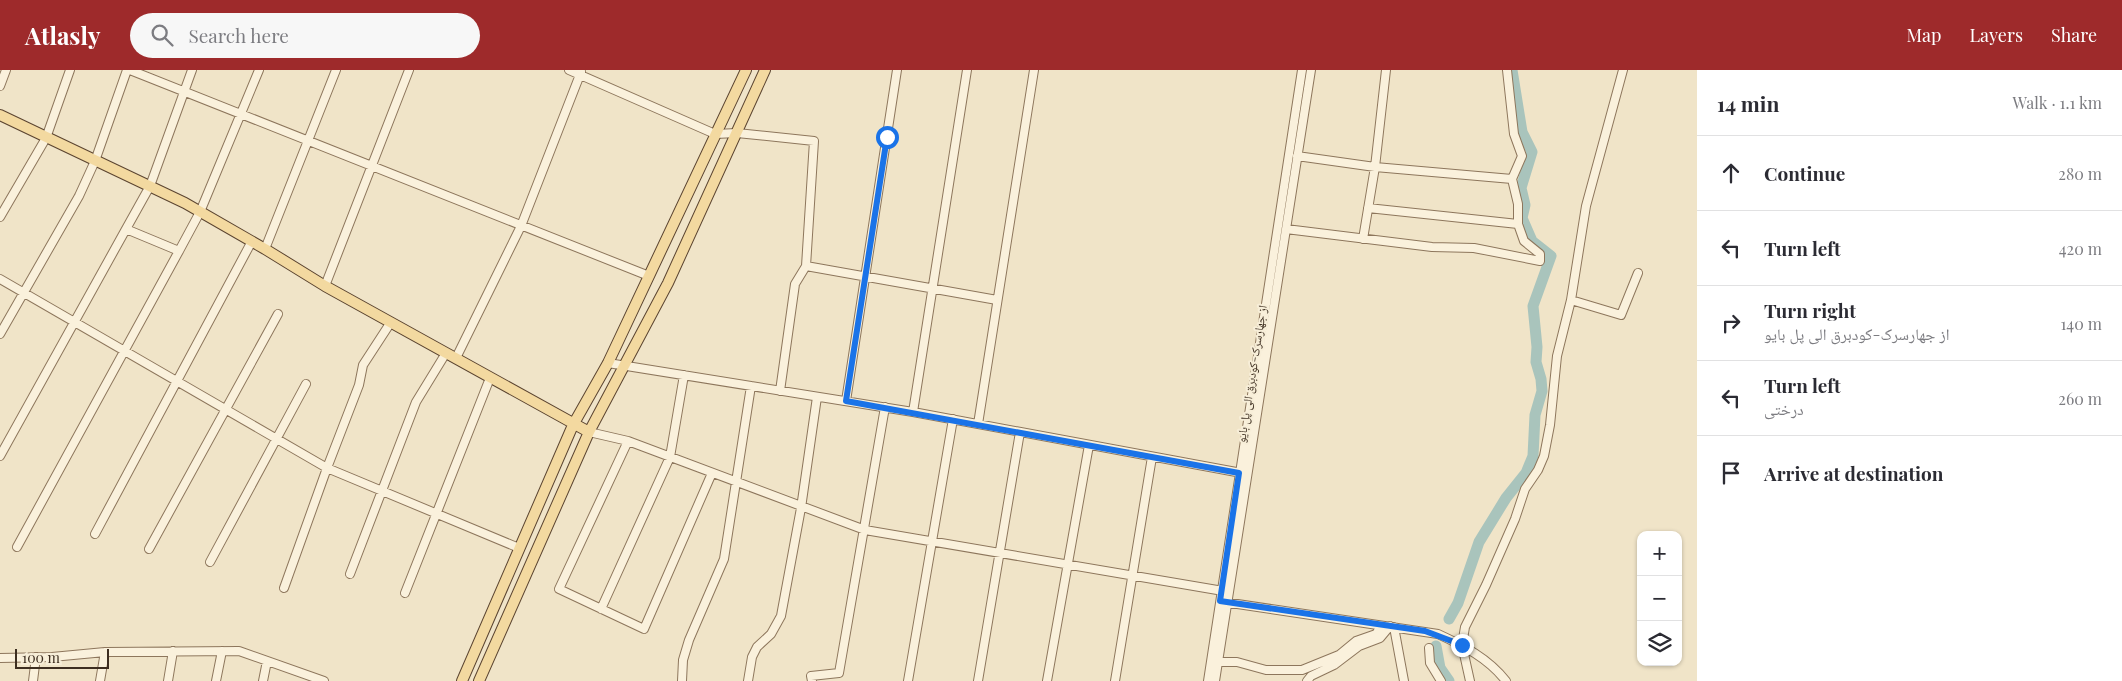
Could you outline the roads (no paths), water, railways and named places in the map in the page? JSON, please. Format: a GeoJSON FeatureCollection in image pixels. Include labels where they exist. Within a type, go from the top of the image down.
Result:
{"type":"FeatureCollection","features":[{"type":"Feature","properties":{"kind":"main road"},"geometry":{"type":"LineString","coordinates":[[462,681],[573,425],[608,363],[746,70]]}},
{"type":"Feature","properties":{"kind":"main road"},"geometry":{"type":"LineString","coordinates":[[479,681],[589,432],[668,283],[765,70]]}},
{"type":"Feature","properties":{"kind":"main road"},"geometry":{"type":"LineString","coordinates":[[0,115],[150,186],[200,212],[265,248],[325,286],[573,425],[589,432]]}},
{"type":"Feature","properties":{"kind":"street"},"geometry":{"type":"LineString","coordinates":[[0,86],[6,70]]}},
{"type":"Feature","properties":{"kind":"street"},"geometry":{"type":"LineString","coordinates":[[0,217],[46,138],[70,70]]}},
{"type":"Feature","properties":{"kind":"street"},"geometry":{"type":"LineString","coordinates":[[0,334],[22,292],[79,196],[95,161],[129,70],[649,276]]}},
{"type":"Feature","properties":{"kind":"street"},"geometry":{"type":"LineString","coordinates":[[0,456],[150,186],[192,70]]}},
{"type":"Feature","properties":{"kind":"street"},"geometry":{"type":"LineString","coordinates":[[17,547],[200,212],[258,70]]}},
{"type":"Feature","properties":{"kind":"street"},"geometry":{"type":"LineString","coordinates":[[265,248],[336,70]]}},
{"type":"Feature","properties":{"kind":"street"},"geometry":{"type":"LineString","coordinates":[[325,286],[409,70]]}},
{"type":"Feature","properties":{"kind":"street"},"geometry":{"type":"LineString","coordinates":[[569,70],[581,72],[715,134],[737,133],[814,141],[806,266],[795,284],[780,391]]}},
{"type":"Feature","properties":{"kind":"street"},"geometry":{"type":"LineString","coordinates":[[846,401],[897,70]]}},
{"type":"Feature","properties":{"kind":"street"},"geometry":{"type":"LineString","coordinates":[[913,412],[967,70]]}},
{"type":"Feature","properties":{"kind":"street"},"geometry":{"type":"LineString","coordinates":[[978,424],[1034,70]]}},
{"type":"Feature","properties":{"kind":"street","name":"از جهارسرک-کودبرق الی پل بایو"},"geometry":{"type":"LineString","coordinates":[[1215,681],[1225,592],[1302,70]]}},
{"type":"Feature","properties":{"kind":"street","name":"از جهارسرک-کودبرق الی پل بایو"},"geometry":{"type":"LineString","coordinates":[[1243,474],[1286,229],[1310,70]]}},
{"type":"Feature","properties":{"kind":"street"},"geometry":{"type":"LineString","coordinates":[[1363,239],[1375,167],[1386,70]]}},
{"type":"Feature","properties":{"kind":"street"},"geometry":{"type":"LineString","coordinates":[[1286,229],[1432,247],[1474,248],[1540,261],[1540,254],[1524,241],[1518,224],[1518,204],[1512,179],[1522,156],[1514,134],[1507,70]]}},
{"type":"Feature","properties":{"kind":"street"},"geometry":{"type":"LineString","coordinates":[[1470,681],[1462,645],[1465,627],[1515,519],[1525,489],[1538,470],[1544,456],[1550,425],[1557,356],[1571,300],[1586,206],[1623,70]]}},
{"type":"Feature","properties":{"kind":"street"},"geometry":{"type":"LineString","coordinates":[[456,358],[521,226],[581,72]]}},
{"type":"Feature","properties":{"kind":"street"},"geometry":{"type":"LineString","coordinates":[[1297,156],[1375,167],[1512,179]]}},
{"type":"Feature","properties":{"kind":"street"},"geometry":{"type":"LineString","coordinates":[[1368,208],[1518,224]]}},
{"type":"Feature","properties":{"kind":"street"},"geometry":{"type":"LineString","coordinates":[[126,229],[180,251]]}},
{"type":"Feature","properties":{"kind":"street"},"geometry":{"type":"LineString","coordinates":[[95,534],[252,241]]}},
{"type":"Feature","properties":{"kind":"street"},"geometry":{"type":"LineString","coordinates":[[806,266],[997,300]]}},
{"type":"Feature","properties":{"kind":"street"},"geometry":{"type":"LineString","coordinates":[[1571,300],[1621,315],[1638,273]]}},
{"type":"Feature","properties":{"kind":"street"},"geometry":{"type":"LineString","coordinates":[[0,279],[327,468],[519,548]]}},
{"type":"Feature","properties":{"kind":"street"},"geometry":{"type":"LineString","coordinates":[[149,549],[278,314]]}},
{"type":"Feature","properties":{"kind":"street"},"geometry":{"type":"LineString","coordinates":[[284,588],[359,385],[363,365],[391,322]]}},
{"type":"Feature","properties":{"kind":"street"},"geometry":{"type":"LineString","coordinates":[[350,574],[416,402],[446,353]]}},
{"type":"Feature","properties":{"kind":"street"},"geometry":{"type":"LineString","coordinates":[[608,363],[913,412],[1243,474]]}},
{"type":"Feature","properties":{"kind":"street"},"geometry":{"type":"LineString","coordinates":[[602,609],[670,457],[684,375]]}},
{"type":"Feature","properties":{"kind":"street"},"geometry":{"type":"LineString","coordinates":[[405,593],[490,378]]}},
{"type":"Feature","properties":{"kind":"street"},"geometry":{"type":"LineString","coordinates":[[210,562],[306,384]]}},
{"type":"Feature","properties":{"kind":"street"},"geometry":{"type":"LineString","coordinates":[[682,681],[683,660],[688,640],[724,559],[751,386]]}},
{"type":"Feature","properties":{"kind":"street"},"geometry":{"type":"LineString","coordinates":[[748,681],[754,652],[771,634],[781,616],[801,508],[817,397]]}},
{"type":"Feature","properties":{"kind":"street"},"geometry":{"type":"LineString","coordinates":[[812,681],[811,676],[839,674],[865,530],[884,407]]}},
{"type":"Feature","properties":{"kind":"street"},"geometry":{"type":"LineString","coordinates":[[908,681],[952,419]]}},
{"type":"Feature","properties":{"kind":"street"},"geometry":{"type":"LineString","coordinates":[[589,432],[628,441],[801,508],[865,530],[1225,592]]}},
{"type":"Feature","properties":{"kind":"street"},"geometry":{"type":"LineString","coordinates":[[978,681],[1020,432]]}},
{"type":"Feature","properties":{"kind":"street"},"geometry":{"type":"LineString","coordinates":[[628,441],[559,589],[644,628],[712,473]]}},
{"type":"Feature","properties":{"kind":"street"},"geometry":{"type":"LineString","coordinates":[[1047,681],[1089,445]]}},
{"type":"Feature","properties":{"kind":"street"},"geometry":{"type":"LineString","coordinates":[[1115,681],[1152,456]]}},
{"type":"Feature","properties":{"kind":"street"},"geometry":{"type":"LineString","coordinates":[[1224,602],[1438,634],[1462,645],[1486,660],[1506,681]]}},
{"type":"Feature","properties":{"kind":"street","name":"از جهارسرک-کودبرق الی پل بایو"},"geometry":{"type":"LineString","coordinates":[[1208,681],[1224,602]]}},
{"type":"Feature","properties":{"kind":"street"},"geometry":{"type":"LineString","coordinates":[[1218,662],[1237,662],[1266,670],[1302,670],[1332,662],[1356,641],[1376,634],[1381,626]]}},
{"type":"Feature","properties":{"kind":"street"},"geometry":{"type":"LineString","coordinates":[[1307,681],[1311,676],[1359,646],[1380,638],[1392,627]]}},
{"type":"Feature","properties":{"kind":"street"},"geometry":{"type":"LineString","coordinates":[[1392,627],[1404,681]]}},
{"type":"Feature","properties":{"kind":"street"},"geometry":{"type":"LineString","coordinates":[[1429,648],[1430,663],[1441,681]]}},
{"type":"Feature","properties":{"kind":"street"},"geometry":{"type":"LineString","coordinates":[[168,681],[173,651]]}},
{"type":"Feature","properties":{"kind":"street"},"geometry":{"type":"LineString","coordinates":[[216,681],[222,651]]}},
{"type":"Feature","properties":{"kind":"street"},"geometry":{"type":"LineString","coordinates":[[0,658],[36,658],[105,652],[239,651],[311,679],[324,681]]}},
{"type":"Feature","properties":{"kind":"street"},"geometry":{"type":"LineString","coordinates":[[100,681],[105,652]]}},
{"type":"Feature","properties":{"kind":"street"},"geometry":{"type":"LineString","coordinates":[[33,681],[36,658]]}},
{"type":"Feature","properties":{"kind":"street"},"geometry":{"type":"LineString","coordinates":[[263,681],[267,661]]}},
{"type":"Feature","properties":{"kind":"waterway"},"geometry":{"type":"LineString","coordinates":[[1449,619],[1458,603],[1479,542],[1506,498],[1526,473],[1533,456],[1535,415],[1542,391],[1536,362],[1537,347],[1533,306],[1551,256],[1532,241],[1522,218],[1525,205],[1521,188],[1532,152],[1522,132],[1512,70]]}},
{"type":"Feature","properties":{"kind":"waterway"},"geometry":{"type":"LineString","coordinates":[[1436,646],[1440,668],[1449,681]]}}]}
